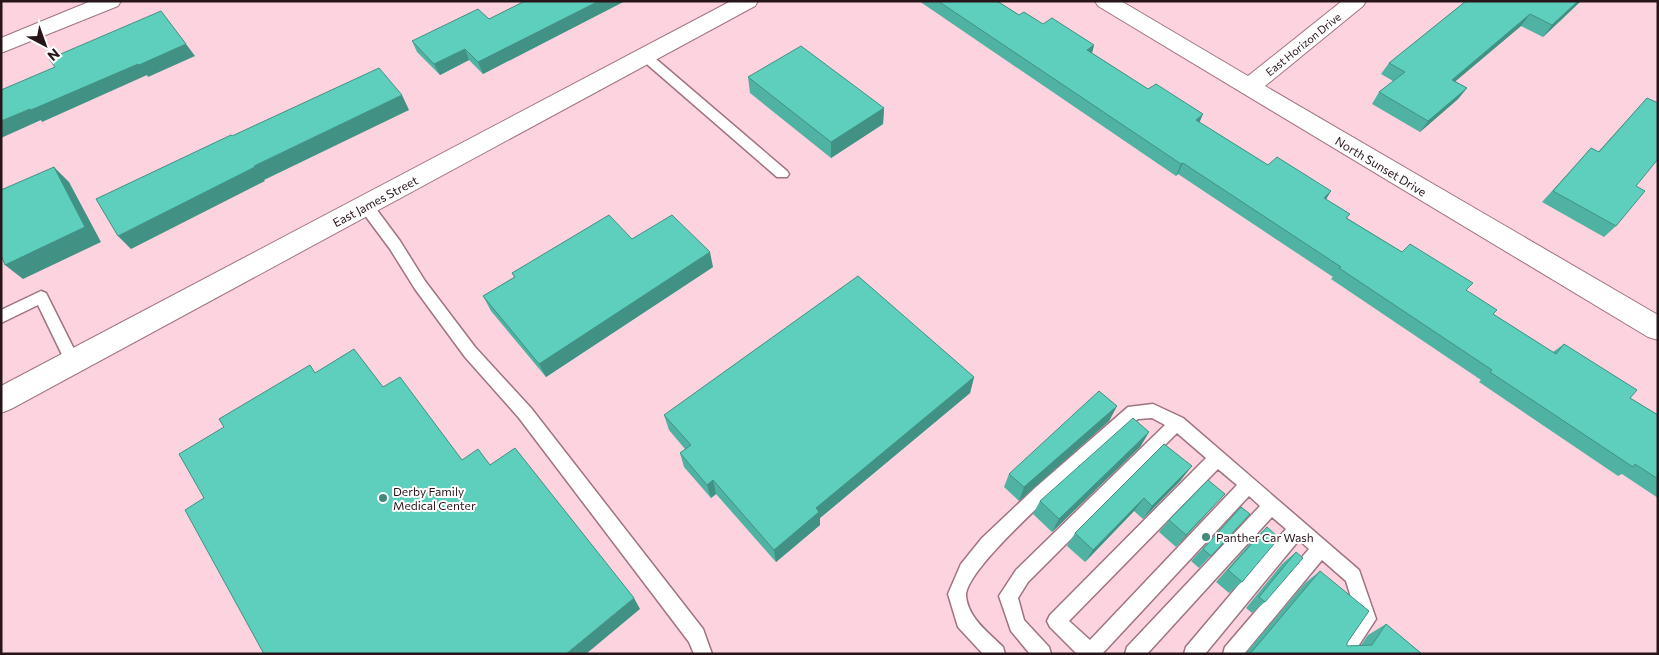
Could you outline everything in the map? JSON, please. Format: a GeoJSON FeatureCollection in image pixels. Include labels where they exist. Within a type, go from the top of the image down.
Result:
{"type":"FeatureCollection","features":[{"type":"Feature","properties":{"kind":"street"},"geometry":{"type":"LineString","coordinates":[[1,46],[66,9],[111,1]]}},
{"type":"Feature","properties":{"kind":"street","name":"East James Street"},"geometry":{"type":"LineString","coordinates":[[1,400],[748,1]]}},
{"type":"Feature","properties":{"kind":"street","name":"North Sunset Drive"},"geometry":{"type":"LineString","coordinates":[[1105,1],[1658,329]]}},
{"type":"Feature","properties":{"kind":"street","name":"East Horizon Drive"},"geometry":{"type":"LineString","coordinates":[[1250,87],[1356,1]]}},
{"type":"Feature","properties":{"kind":"lane"},"geometry":{"type":"LineString","coordinates":[[645,56],[782,174]]}},
{"type":"Feature","properties":{"kind":"lane"},"geometry":{"type":"LineString","coordinates":[[366,206],[395,245],[420,286],[470,352],[525,413],[696,636],[702,654]]}},
{"type":"Feature","properties":{"kind":"lane"},"geometry":{"type":"LineString","coordinates":[[1,317],[41,297],[73,362]]}},
{"type":"Feature","properties":{"kind":"lane"},"geometry":{"type":"LineString","coordinates":[[996,654],[964,621],[957,594],[967,570],[988,544],[1034,500],[1134,412],[1153,411],[1177,423],[1353,576],[1367,619],[1341,654]]}},
{"type":"Feature","properties":{"kind":"lane"},"geometry":{"type":"LineString","coordinates":[[1042,654],[1017,624],[1008,596],[1022,576],[1177,423]]}},
{"type":"Feature","properties":{"kind":"lane"},"geometry":{"type":"LineString","coordinates":[[1217,458],[1056,621],[1090,653],[1248,485]]}},
{"type":"Feature","properties":{"kind":"lane"},"geometry":{"type":"LineString","coordinates":[[1134,654],[1272,505]]}},
{"type":"Feature","properties":{"kind":"lane"},"geometry":{"type":"LineString","coordinates":[[1193,654],[1298,528]]}},
{"type":"Feature","properties":{"kind":"lane"},"geometry":{"type":"LineString","coordinates":[[1232,654],[1321,548]]}},
{"type":"Feature","properties":{"kind":"building"},"geometry":{"type":"Polygon","coordinates":[[[525,1],[599,1],[478,62],[465,49],[434,64],[412,41],[478,9],[489,19],[525,1]]]}},
{"type":"Feature","properties":{"kind":"building"},"geometry":{"type":"Polygon","coordinates":[[[938,1],[997,1],[1019,15],[1024,12],[1043,24],[1052,18],[1094,45],[1087,50],[1148,89],[1156,84],[1203,114],[1196,120],[1268,165],[1277,157],[1331,191],[1324,198],[1350,214],[1346,218],[1402,252],[1410,244],[1473,283],[1466,290],[1497,310],[1493,314],[1556,354],[1564,344],[1637,390],[1630,398],[1658,415],[1658,479],[1635,464],[1633,467],[1490,372],[1492,370],[1339,268],[1341,267],[1183,163],[1181,164],[938,1]]]}},
{"type":"Feature","properties":{"kind":"building"},"geometry":{"type":"Polygon","coordinates":[[[1466,1],[1578,1],[1552,25],[1530,14],[1452,80],[1467,88],[1428,121],[1379,92],[1405,72],[1389,63],[1466,1]]]}},
{"type":"Feature","properties":{"kind":"building"},"geometry":{"type":"Polygon","coordinates":[[[161,11],[186,44],[1,121],[1,90],[55,67],[49,59],[161,11]]]}},
{"type":"Feature","properties":{"kind":"building"},"geometry":{"type":"Polygon","coordinates":[[[801,46],[884,108],[831,142],[748,77],[801,46]]]}},
{"type":"Feature","properties":{"kind":"building"},"geometry":{"type":"Polygon","coordinates":[[[379,68],[402,95],[254,166],[118,236],[96,199],[231,135],[379,68]]]}},
{"type":"Feature","properties":{"kind":"building"},"geometry":{"type":"Polygon","coordinates":[[[1647,98],[1658,103],[1658,159],[1636,186],[1645,191],[1616,226],[1553,191],[1591,148],[1599,152],[1647,98]]]}},
{"type":"Feature","properties":{"kind":"building"},"geometry":{"type":"Polygon","coordinates":[[[54,167],[85,227],[5,265],[1,255],[1,190],[54,167]]]}},
{"type":"Feature","properties":{"kind":"building"},"geometry":{"type":"Polygon","coordinates":[[[609,215],[632,239],[672,215],[710,252],[539,364],[483,296],[515,277],[512,273],[609,215]]]}},
{"type":"Feature","properties":{"kind":"building"},"geometry":{"type":"Polygon","coordinates":[[[858,276],[974,377],[816,508],[819,512],[774,550],[713,480],[707,485],[680,453],[691,445],[664,415],[858,276]]]}},
{"type":"Feature","properties":{"kind":"building","name":"Derby Family Medical Center"},"geometry":{"type":"Polygon","coordinates":[[[354,349],[383,387],[400,377],[462,460],[478,449],[490,465],[515,448],[634,598],[566,654],[264,654],[185,510],[204,498],[179,454],[224,427],[219,419],[310,365],[315,373],[354,349]]]}},
{"type":"Feature","properties":{"kind":"building"},"geometry":{"type":"Polygon","coordinates":[[[1099,391],[1117,406],[1024,487],[1009,474],[1099,391]]]}},
{"type":"Feature","properties":{"kind":"building"},"geometry":{"type":"Polygon","coordinates":[[[1133,418],[1149,432],[1059,519],[1040,501],[1133,418]]]}},
{"type":"Feature","properties":{"kind":"building"},"geometry":{"type":"Polygon","coordinates":[[[1164,444],[1192,466],[1152,506],[1144,498],[1093,550],[1075,533],[1164,444]]]}},
{"type":"Feature","properties":{"kind":"building"},"geometry":{"type":"Polygon","coordinates":[[[1208,480],[1225,494],[1186,535],[1169,520],[1208,480]]]}},
{"type":"Feature","properties":{"kind":"building"},"geometry":{"type":"Polygon","coordinates":[[[1241,507],[1250,514],[1211,556],[1203,549],[1241,507]]]}},
{"type":"Feature","properties":{"kind":"building"},"geometry":{"type":"Polygon","coordinates":[[[1267,527],[1279,538],[1242,582],[1228,570],[1267,527]]]}},
{"type":"Feature","properties":{"kind":"building"},"geometry":{"type":"Polygon","coordinates":[[[1296,552],[1303,558],[1265,602],[1259,597],[1296,552]]]}},
{"type":"Feature","properties":{"kind":"building"},"geometry":{"type":"Polygon","coordinates":[[[1320,571],[1369,611],[1347,643],[1347,646],[1372,645],[1386,624],[1422,654],[1250,654],[1320,571]]]}},
{"type":"Feature","properties":{"kind":"place","name":"Derby Family Medical Center"},"geometry":{"type":"Point","coordinates":[383,498]}},
{"type":"Feature","properties":{"kind":"place","name":"Panther Car Wash"},"geometry":{"type":"Point","coordinates":[1206,537]}}]}
